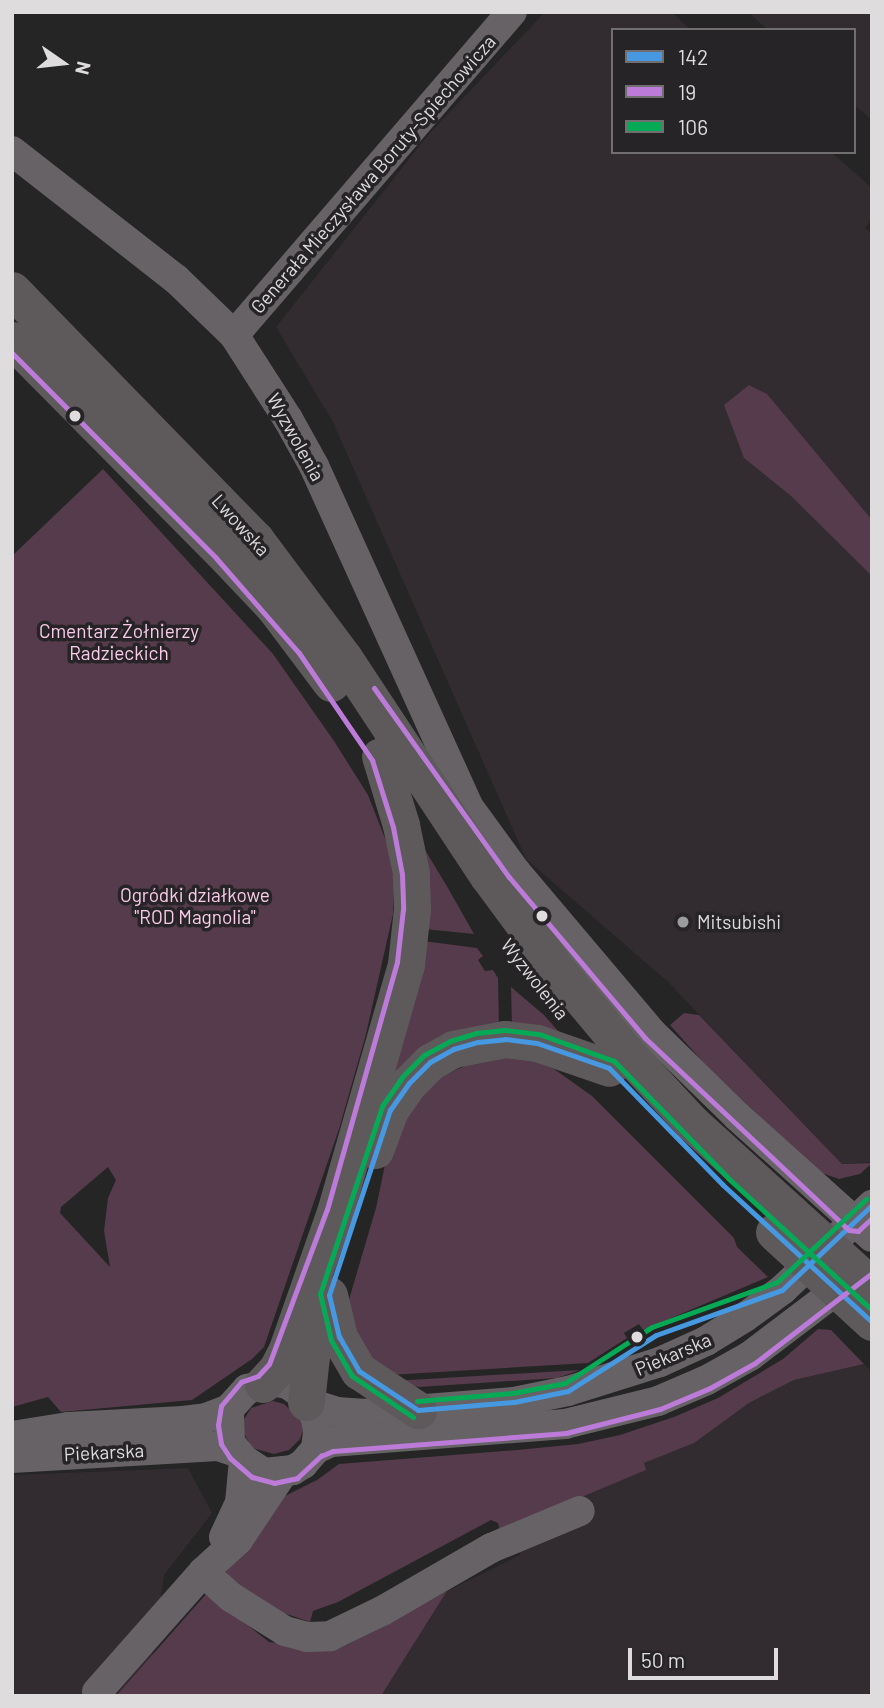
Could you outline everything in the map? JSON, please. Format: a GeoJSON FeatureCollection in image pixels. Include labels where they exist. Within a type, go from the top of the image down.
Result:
{"type":"FeatureCollection","features":[{"type":"Feature","properties":{"kind":"main road","name":"Lwowska"},"geometry":{"type":"LineString","coordinates":[[12,290],[256,540],[301,596],[432,792]]}},
{"type":"Feature","properties":{"kind":"main road","name":"Lwowska"},"geometry":{"type":"LineString","coordinates":[[12,340],[274,607],[334,686],[380,756]]}},
{"type":"Feature","properties":{"kind":"main road"},"geometry":{"type":"LineString","coordinates":[[301,596],[337,621],[468,806]]}},
{"type":"Feature","properties":{"kind":"main road"},"geometry":{"type":"LineString","coordinates":[[263,1384],[278,1369],[287,1349],[335,1212],[406,964],[410,935],[411,873],[401,825],[380,756]]}},
{"type":"Feature","properties":{"kind":"main road","name":"Wyzwolenia"},"geometry":{"type":"LineString","coordinates":[[380,756],[506,942],[608,1068],[782,1222],[872,1286]]}},
{"type":"Feature","properties":{"kind":"main road","name":"Wyzwolenia"},"geometry":{"type":"LineString","coordinates":[[432,792],[522,924],[592,1012],[872,1322]]}},
{"type":"Feature","properties":{"kind":"main road"},"geometry":{"type":"LineString","coordinates":[[306,1402],[311,1356],[329,1295],[390,1110],[409,1083],[430,1062],[453,1049],[505,1039],[537,1043],[608,1068]]}},
{"type":"Feature","properties":{"kind":"main road"},"geometry":{"type":"LineString","coordinates":[[329,1295],[339,1337],[359,1371],[418,1410]]}},
{"type":"Feature","properties":{"kind":"street","name":"Generała Mieczysława Boruty-Spiechowicza"},"geometry":{"type":"LineString","coordinates":[[234,335],[512,12]]}},
{"type":"Feature","properties":{"kind":"street","name":"Wyzwolenia"},"geometry":{"type":"LineString","coordinates":[[12,151],[176,279],[234,335],[288,419],[314,466],[468,806],[516,872],[652,1032],[737,1116],[866,1222]]}},
{"type":"Feature","properties":{"kind":"street","name":"Piekarska"},"geometry":{"type":"LineString","coordinates":[[306,1402],[336,1412],[362,1414],[514,1402],[553,1395],[660,1363],[706,1341],[745,1317],[866,1222]]}},
{"type":"Feature","properties":{"kind":"street","name":"Piekarska"},"geometry":{"type":"LineString","coordinates":[[316,1449],[331,1443],[565,1424],[658,1401],[707,1380],[750,1356],[872,1262]]}},
{"type":"Feature","properties":{"kind":"street"},"geometry":{"type":"LineString","coordinates":[[203,1572],[226,1534],[240,1503],[240,1457],[228,1434],[229,1409],[247,1389],[263,1384],[288,1384],[296,1388],[316,1418],[316,1449],[303,1464],[284,1471],[264,1473],[240,1457]]}},
{"type":"Feature","properties":{"kind":"street","name":"Piekarska"},"geometry":{"type":"LineString","coordinates":[[12,1436],[68,1427],[183,1421],[206,1418],[229,1409]]}},
{"type":"Feature","properties":{"kind":"street","name":"Piekarska"},"geometry":{"type":"LineString","coordinates":[[12,1458],[218,1446],[240,1457]]}},
{"type":"Feature","properties":{"kind":"street"},"geometry":{"type":"LineString","coordinates":[[97,1692],[203,1572],[250,1524],[284,1471]]}},
{"type":"Feature","properties":{"kind":"street"},"geometry":{"type":"LineString","coordinates":[[203,1572],[231,1597],[285,1631],[307,1637],[330,1636],[382,1611],[491,1549],[580,1511]]}},
{"type":"Feature","properties":{"kind":"shaded area"},"geometry":{"type":"Polygon","coordinates":[[[545,12],[672,12],[689,28],[611,28],[611,154],[833,154],[872,188],[872,219],[865,228],[872,234],[872,1162],[842,1164],[667,981],[526,859],[333,422],[276,327],[429,134],[545,12]]]}},
{"type":"Feature","properties":{"kind":"shaded area"},"geometry":{"type":"Polygon","coordinates":[[[748,12],[872,12],[872,120],[856,107],[856,28],[766,28],[748,12]]]}},
{"type":"Feature","properties":{"kind":"shaded area"},"geometry":{"type":"Polygon","coordinates":[[[864,1364],[872,1372],[872,1696],[381,1696],[447,1591],[520,1555],[500,1499],[644,1463],[694,1442],[749,1403],[794,1380],[864,1364]]]}},
{"type":"Feature","properties":{"kind":"shaded area"},"geometry":{"type":"Polygon","coordinates":[[[188,1468],[212,1513],[164,1575],[151,1666],[184,1696],[12,1696],[12,1475],[188,1468]]]}},
{"type":"Feature","properties":{"kind":"green space"},"geometry":{"type":"Polygon","coordinates":[[[749,385],[767,394],[872,520],[872,576],[790,495],[744,458],[724,405],[749,385]]]}},
{"type":"Feature","properties":{"kind":"green space"},"geometry":{"type":"Polygon","coordinates":[[[103,469],[273,654],[368,795],[388,846],[394,882],[393,914],[366,1034],[339,1129],[264,1347],[252,1359],[192,1400],[61,1412],[48,1397],[12,1407],[12,556],[103,469]],[[108,1167],[61,1207],[60,1213],[110,1267],[104,1231],[108,1198],[116,1180],[108,1167]]]}},
{"type":"Feature","properties":{"kind":"green space"},"geometry":{"type":"Polygon","coordinates":[[[419,840],[448,888],[474,934],[424,929],[419,840]]]}},
{"type":"Feature","properties":{"kind":"green space"},"geometry":{"type":"Polygon","coordinates":[[[423,941],[477,948],[483,956],[478,960],[485,971],[493,970],[498,978],[499,1028],[387,1096],[423,941]]]}},
{"type":"Feature","properties":{"kind":"green space"},"geometry":{"type":"Polygon","coordinates":[[[511,987],[544,1015],[566,1040],[512,1025],[511,987]]]}},
{"type":"Feature","properties":{"kind":"green space"},"geometry":{"type":"Polygon","coordinates":[[[684,1013],[699,1015],[842,1164],[872,1163],[860,1174],[839,1179],[816,1171],[704,1063],[670,1025],[684,1013]]]}},
{"type":"Feature","properties":{"kind":"green space"},"geometry":{"type":"Polygon","coordinates":[[[498,1056],[534,1061],[554,1069],[592,1096],[734,1238],[737,1247],[768,1277],[643,1330],[639,1324],[624,1333],[627,1338],[588,1363],[389,1375],[361,1353],[348,1303],[376,1208],[390,1141],[425,1090],[441,1077],[479,1059],[498,1056]]]}},
{"type":"Feature","properties":{"kind":"green space"},"geometry":{"type":"Polygon","coordinates":[[[818,1329],[831,1330],[864,1364],[794,1380],[749,1403],[694,1443],[644,1463],[646,1470],[548,1511],[500,1531],[498,1523],[491,1520],[338,1602],[313,1611],[310,1622],[281,1612],[228,1579],[226,1572],[229,1565],[281,1498],[317,1480],[339,1464],[578,1444],[620,1435],[674,1417],[718,1398],[783,1359],[818,1329]]]}},
{"type":"Feature","properties":{"kind":"green space"},"geometry":{"type":"Polygon","coordinates":[[[580,1370],[557,1378],[419,1387],[392,1381],[580,1370]]]}},
{"type":"Feature","properties":{"kind":"green space"},"geometry":{"type":"Polygon","coordinates":[[[273,1401],[284,1404],[305,1424],[300,1439],[289,1450],[274,1454],[252,1448],[240,1426],[251,1408],[273,1401]]]}},
{"type":"Feature","properties":{"kind":"green space"},"geometry":{"type":"Polygon","coordinates":[[[447,1591],[381,1696],[116,1696],[207,1593],[269,1642],[310,1647],[346,1645],[447,1591]]]}},
{"type":"Feature","properties":{"kind":"transit line","name":"19"},"geometry":{"type":"LineString","coordinates":[[12,353],[216,558],[299,653],[372,760],[393,827],[402,874],[403,909],[397,962],[327,1209],[269,1364],[258,1376],[241,1382],[221,1406],[218,1425],[221,1444],[230,1458],[252,1477],[274,1483],[297,1478],[321,1456],[333,1451],[566,1433],[660,1409],[710,1388],[755,1363],[872,1273]]}},
{"type":"Feature","properties":{"kind":"transit line","name":"19"},"geometry":{"type":"LineString","coordinates":[[374,688],[509,877],[645,1038],[849,1230],[858,1231],[872,1218]]}},
{"type":"Feature","properties":{"kind":"transit line","name":"106"},"geometry":{"type":"LineString","coordinates":[[413,1417],[352,1376],[331,1340],[320,1294],[382,1106],[402,1077],[424,1055],[450,1041],[476,1033],[505,1030],[539,1034],[614,1061],[729,1179],[872,1310]]}},
{"type":"Feature","properties":{"kind":"transit line","name":"142"},"geometry":{"type":"LineString","coordinates":[[418,1410],[359,1371],[339,1337],[329,1295],[390,1110],[409,1083],[430,1062],[453,1049],[478,1042],[505,1039],[537,1043],[609,1068],[723,1185],[872,1322]]}},
{"type":"Feature","properties":{"kind":"transit line","name":"106"},"geometry":{"type":"LineString","coordinates":[[417,1401],[513,1393],[565,1383],[652,1327],[777,1282],[866,1199]]}},
{"type":"Feature","properties":{"kind":"transit line","name":"142"},"geometry":{"type":"LineString","coordinates":[[418,1410],[514,1402],[568,1391],[656,1335],[782,1290],[872,1205]]}},
{"type":"Feature","properties":{"kind":"place","name":"Mitsubishi"},"geometry":{"type":"Point","coordinates":[683,922]}},
{"type":"Feature","properties":{"kind":"park label","name":"Cmentarz Żołnierzy Radzieckich"},"geometry":{"type":"Point","coordinates":[119,642]}},
{"type":"Feature","properties":{"kind":"park label","name":"Ogródki działkowe \"ROD Magnolia\""},"geometry":{"type":"Point","coordinates":[195,906]}}]}
